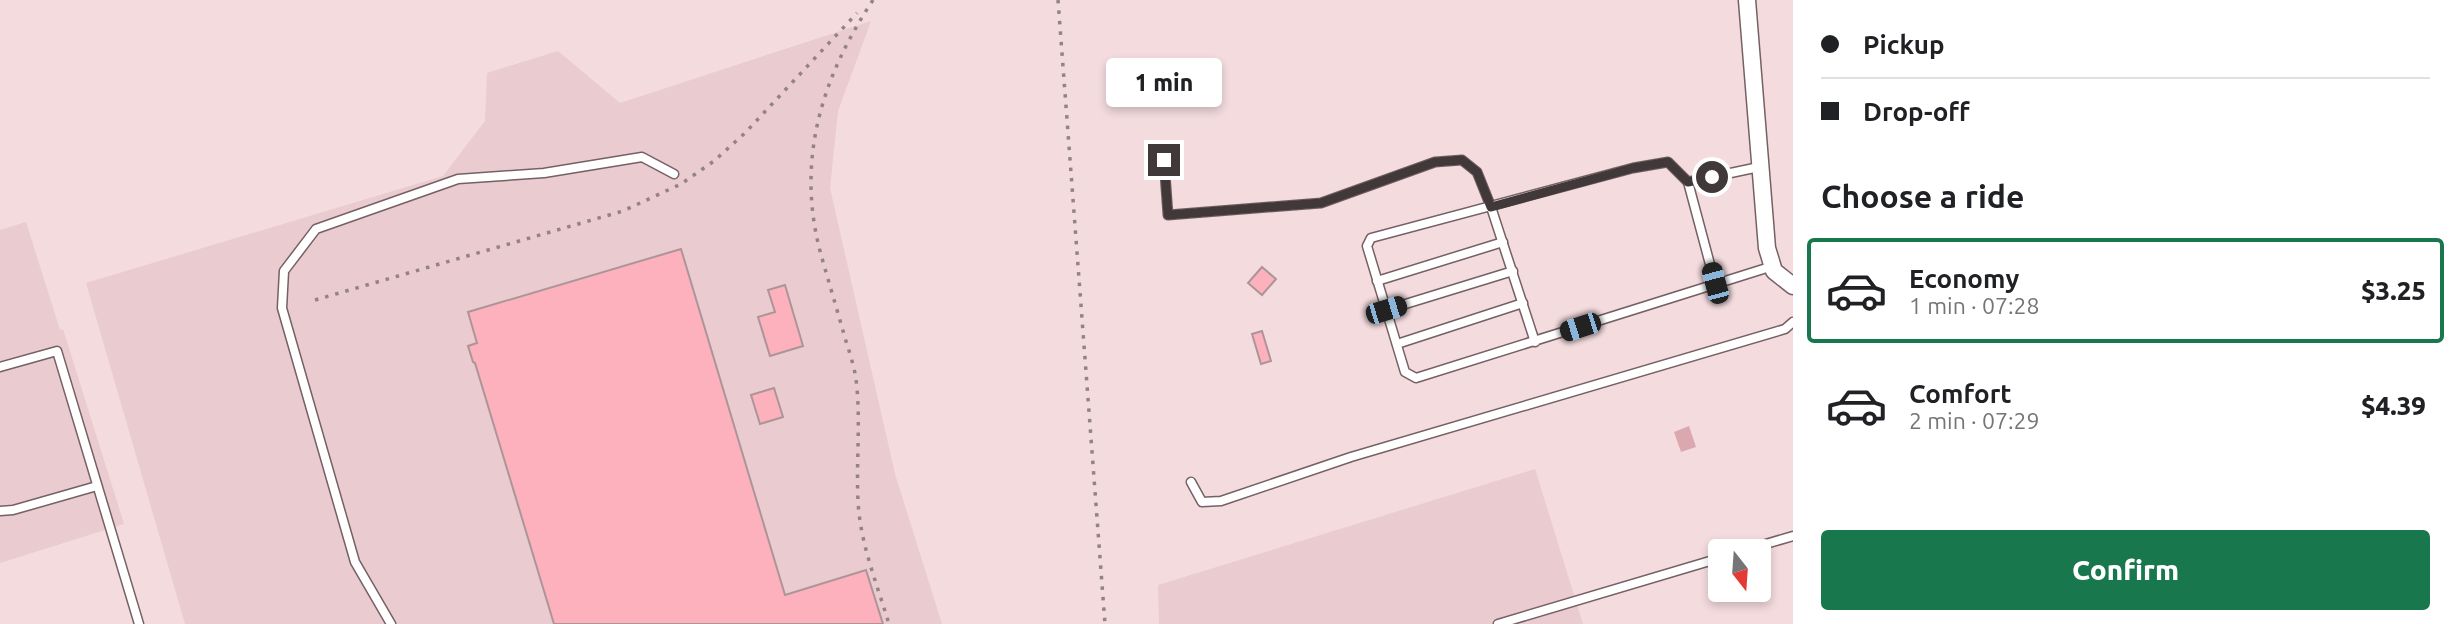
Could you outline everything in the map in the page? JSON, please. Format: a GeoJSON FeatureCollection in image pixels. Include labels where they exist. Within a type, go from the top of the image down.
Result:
{"type":"FeatureCollection","features":[{"type":"Feature","properties":{"kind":"street"},"geometry":{"type":"LineString","coordinates":[[1746,0],[1767,247],[1774,271],[1793,286]]}},
{"type":"Feature","properties":{"kind":"lane"},"geometry":{"type":"LineString","coordinates":[[391,624],[355,562],[282,308],[284,271],[317,229],[458,179],[544,173],[642,157],[674,174]]}},
{"type":"Feature","properties":{"kind":"lane"},"geometry":{"type":"LineString","coordinates":[[1164,160],[1168,215],[1321,203],[1435,162],[1462,160],[1477,172],[1513,271],[1535,342]]}},
{"type":"Feature","properties":{"kind":"lane"},"geometry":{"type":"LineString","coordinates":[[1715,283],[1688,182],[1668,162],[1633,168],[1371,238],[1367,246],[1405,372],[1416,378],[1773,266]]}},
{"type":"Feature","properties":{"kind":"lane"},"geometry":{"type":"LineString","coordinates":[[1688,182],[1759,167]]}},
{"type":"Feature","properties":{"kind":"lane"},"geometry":{"type":"LineString","coordinates":[[1377,281],[1503,242]]}},
{"type":"Feature","properties":{"kind":"lane"},"geometry":{"type":"LineString","coordinates":[[1386,310],[1513,271]]}},
{"type":"Feature","properties":{"kind":"lane"},"geometry":{"type":"LineString","coordinates":[[1397,344],[1523,303]]}},
{"type":"Feature","properties":{"kind":"lane"},"geometry":{"type":"LineString","coordinates":[[1191,482],[1202,502],[1221,501],[1351,457],[1785,329],[1793,322]]}},
{"type":"Feature","properties":{"kind":"lane"},"geometry":{"type":"LineString","coordinates":[[0,367],[57,351],[139,624]]}},
{"type":"Feature","properties":{"kind":"lane"},"geometry":{"type":"LineString","coordinates":[[0,511],[97,486]]}},
{"type":"Feature","properties":{"kind":"lane"},"geometry":{"type":"LineString","coordinates":[[1771,542],[1793,536]]}},
{"type":"Feature","properties":{"kind":"lane"},"geometry":{"type":"LineString","coordinates":[[1498,624],[1708,562]]}},
{"type":"Feature","properties":{"kind":"shaded area"},"geometry":{"type":"Polygon","coordinates":[[[871,21],[838,111],[830,188],[895,474],[942,624],[185,624],[86,283],[443,176],[485,121],[487,73],[558,51],[620,103],[871,21]]]}},
{"type":"Feature","properties":{"kind":"shaded area"},"geometry":{"type":"Polygon","coordinates":[[[26,222],[60,330],[63,329],[124,524],[0,563],[0,230],[26,222]]]}},
{"type":"Feature","properties":{"kind":"shaded area"},"geometry":{"type":"Polygon","coordinates":[[[1689,426],[1696,447],[1681,452],[1674,432],[1689,426]]]}},
{"type":"Feature","properties":{"kind":"shaded area"},"geometry":{"type":"Polygon","coordinates":[[[1535,469],[1583,624],[1159,624],[1158,585],[1535,469]]]}},
{"type":"Feature","properties":{"kind":"building"},"geometry":{"type":"Polygon","coordinates":[[[681,249],[785,595],[866,570],[883,624],[554,624],[468,346],[477,343],[468,312],[681,249]]]}},
{"type":"Feature","properties":{"kind":"building"},"geometry":{"type":"Polygon","coordinates":[[[1262,267],[1276,279],[1262,295],[1248,283],[1262,267]]]}},
{"type":"Feature","properties":{"kind":"building"},"geometry":{"type":"Polygon","coordinates":[[[785,285],[803,346],[770,356],[758,317],[775,312],[768,290],[785,285]]]}},
{"type":"Feature","properties":{"kind":"building"},"geometry":{"type":"Polygon","coordinates":[[[1262,331],[1271,361],[1261,364],[1252,334],[1262,331]]]}},
{"type":"Feature","properties":{"kind":"building"},"geometry":{"type":"Polygon","coordinates":[[[774,388],[783,417],[760,424],[751,395],[774,388]]]}},
{"type":"Feature","properties":{"kind":"railway"},"geometry":{"type":"LineString","coordinates":[[873,0],[855,29],[827,89],[818,120],[811,184],[813,217],[820,251],[856,379],[859,517],[889,624]]}},
{"type":"Feature","properties":{"kind":"railway"},"geometry":{"type":"LineString","coordinates":[[1058,0],[1105,624]]}},
{"type":"Feature","properties":{"kind":"railway"},"geometry":{"type":"LineString","coordinates":[[315,300],[623,211],[681,184],[714,161],[745,133],[857,13]]}},
{"type":"Feature","properties":{"kind":"route"},"geometry":{"type":"LineString","coordinates":[[1164,160],[1168,215],[1321,203],[1435,162],[1462,160],[1477,172],[1491,207],[1633,168],[1668,162],[1688,182],[1712,177]]}}]}
